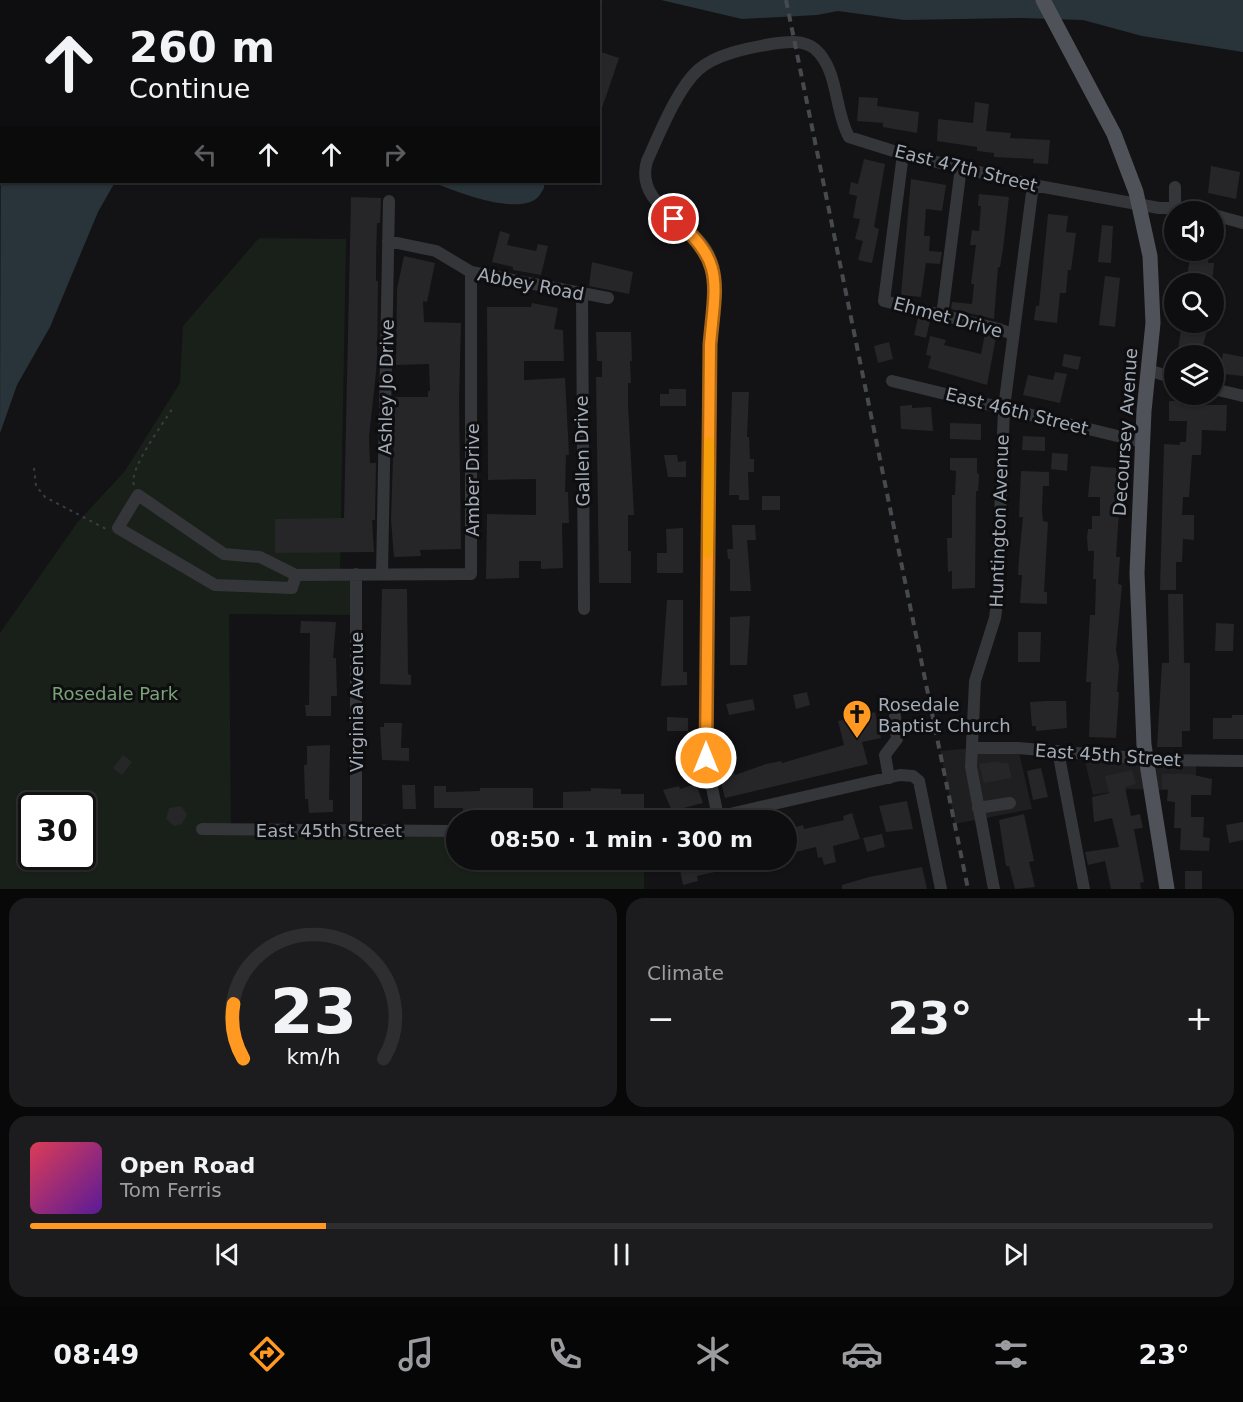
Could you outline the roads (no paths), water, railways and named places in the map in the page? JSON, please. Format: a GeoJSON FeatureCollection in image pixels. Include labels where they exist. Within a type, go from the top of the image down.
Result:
{"type":"FeatureCollection","features":[{"type":"Feature","properties":{"kind":"main road","name":"Decoursey Avenue"},"geometry":{"type":"LineString","coordinates":[[1043,0],[1114,134],[1139,203],[1153,278],[1153,322],[1142,442],[1137,573],[1144,745],[1167,889]]}},
{"type":"Feature","properties":{"kind":"street","name":"East 47th Street"},"geometry":{"type":"LineString","coordinates":[[716,810],[706,758],[710,345],[714,278],[708,254],[703,245],[661,208],[645,176],[647,161],[689,79],[700,68],[742,50],[797,42],[813,48],[831,75],[842,124],[849,137],[903,154],[1033,185],[1164,208]]}},
{"type":"Feature","properties":{"kind":"street","name":"Ehmet Drive"},"geometry":{"type":"LineString","coordinates":[[903,154],[884,301],[999,328],[1012,334]]}},
{"type":"Feature","properties":{"kind":"street"},"geometry":{"type":"LineString","coordinates":[[942,316],[961,167]]}},
{"type":"Feature","properties":{"kind":"street","name":"Huntington Avenue"},"geometry":{"type":"LineString","coordinates":[[994,889],[971,767],[974,748],[975,681],[995,618],[997,602],[1004,408],[1033,185]]}},
{"type":"Feature","properties":{"kind":"street"},"geometry":{"type":"LineString","coordinates":[[1175,187],[1175,201]]}},
{"type":"Feature","properties":{"kind":"street","name":"Ashley Jo Drive"},"geometry":{"type":"LineString","coordinates":[[382,573],[389,201]]}},
{"type":"Feature","properties":{"kind":"street"},"geometry":{"type":"LineString","coordinates":[[1224,218],[1243,223]]}},
{"type":"Feature","properties":{"kind":"street","name":"Abbey Road"},"geometry":{"type":"LineString","coordinates":[[388,241],[436,251],[471,272],[608,298]]}},
{"type":"Feature","properties":{"kind":"street","name":"Amber Drive"},"geometry":{"type":"LineString","coordinates":[[296,575],[471,574],[471,272]]}},
{"type":"Feature","properties":{"kind":"street","name":"Gallen Drive"},"geometry":{"type":"LineString","coordinates":[[582,294],[584,609]]}},
{"type":"Feature","properties":{"kind":"street"},"geometry":{"type":"LineString","coordinates":[[1148,370],[1164,375]]}},
{"type":"Feature","properties":{"kind":"street","name":"East 46th Street"},"geometry":{"type":"LineString","coordinates":[[891,381],[1142,442]]}},
{"type":"Feature","properties":{"kind":"street"},"geometry":{"type":"LineString","coordinates":[[1224,391],[1243,396]]}},
{"type":"Feature","properties":{"kind":"street"},"geometry":{"type":"LineString","coordinates":[[138,495],[224,554],[260,557],[296,575],[291,588],[215,585],[118,528],[138,495]]}},
{"type":"Feature","properties":{"kind":"street","name":"Virginia Avenue"},"geometry":{"type":"LineString","coordinates":[[356,574],[356,830]]}},
{"type":"Feature","properties":{"kind":"street"},"geometry":{"type":"LineString","coordinates":[[889,778],[885,755],[897,739],[895,716]]}},
{"type":"Feature","properties":{"kind":"street","name":"East 45th Street"},"geometry":{"type":"LineString","coordinates":[[974,748],[1146,759],[1243,760]]}},
{"type":"Feature","properties":{"kind":"street"},"geometry":{"type":"LineString","coordinates":[[1058,752],[1084,889]]}},
{"type":"Feature","properties":{"kind":"street"},"geometry":{"type":"LineString","coordinates":[[752,810],[889,778],[913,776],[919,781],[942,889]]}},
{"type":"Feature","properties":{"kind":"street"},"geometry":{"type":"LineString","coordinates":[[978,808],[1010,803]]}},
{"type":"Feature","properties":{"kind":"street","name":"East 45th Street"},"geometry":{"type":"LineString","coordinates":[[202,829],[446,831]]}},
{"type":"Feature","properties":{"kind":"railway"},"geometry":{"type":"LineString","coordinates":[[786,0],[968,889]]}},
{"type":"Feature","properties":{"kind":"place","name":"Rosedale Baptist Church"},"geometry":{"type":"Point","coordinates":[857,740]}},
{"type":"Feature","properties":{"kind":"park label","name":"Rosedale Park"},"geometry":{"type":"Point","coordinates":[115,693]}}]}
